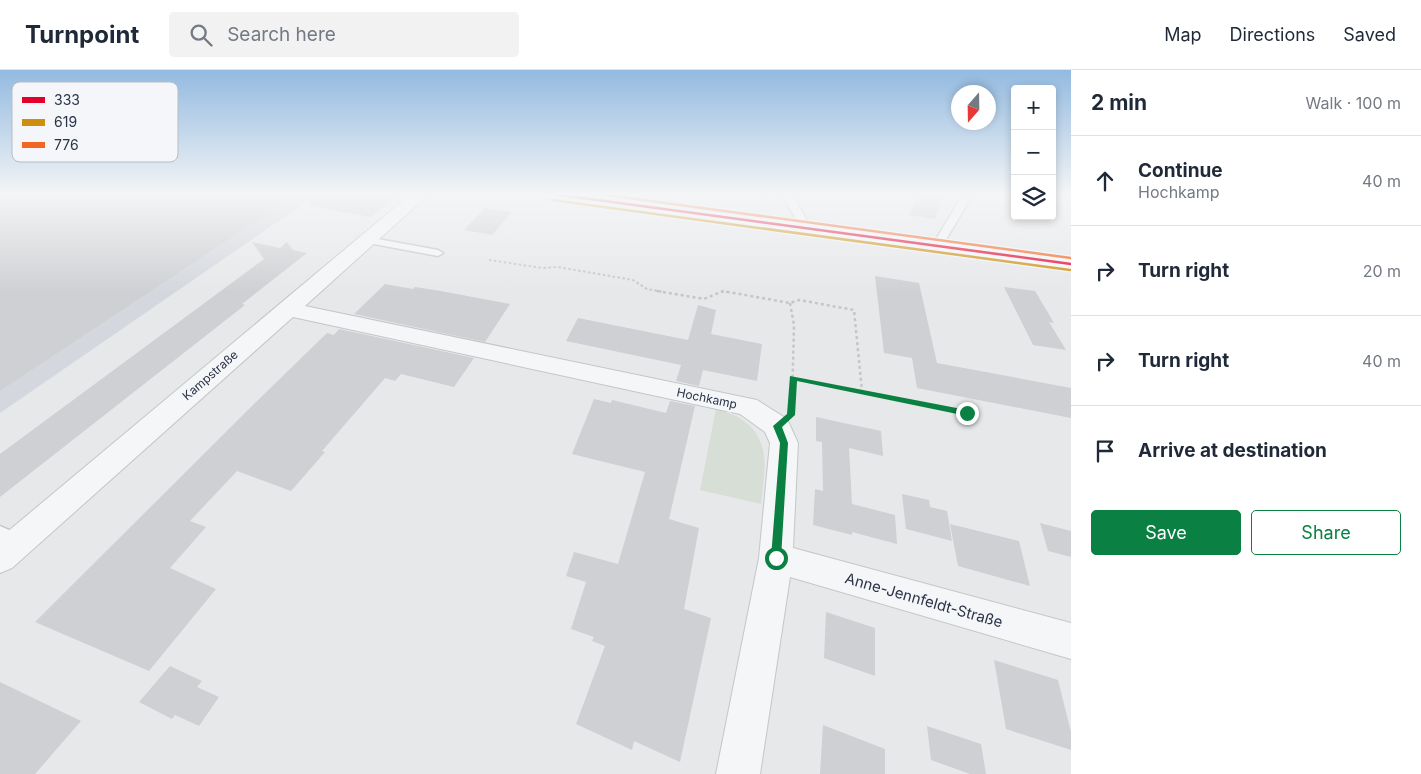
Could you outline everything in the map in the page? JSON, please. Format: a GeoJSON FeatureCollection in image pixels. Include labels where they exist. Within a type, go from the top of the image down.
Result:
{"type":"FeatureCollection","features":[{"type":"Feature","properties":{"kind":"main road"},"geometry":{"type":"LineString","coordinates":[[797,227],[1071,264]]}},
{"type":"Feature","properties":{"kind":"street","name":"Kampstraße"},"geometry":{"type":"LineString","coordinates":[[0,558],[9,538],[382,227]]}},
{"type":"Feature","properties":{"kind":"street","name":"Hochkamp"},"geometry":{"type":"LineString","coordinates":[[286,309],[748,407],[777,426]]}},
{"type":"Feature","properties":{"kind":"street"},"geometry":{"type":"LineString","coordinates":[[738,774],[776,558],[784,443],[777,426]]}},
{"type":"Feature","properties":{"kind":"street","name":"Anne-Jennfeldt-Straße"},"geometry":{"type":"LineString","coordinates":[[776,558],[1071,641]]}},
{"type":"Feature","properties":{"kind":"lane"},"geometry":{"type":"LineString","coordinates":[[937,246],[948,227]]}},
{"type":"Feature","properties":{"kind":"lane"},"geometry":{"type":"LineString","coordinates":[[367,240],[438,253]]}},
{"type":"Feature","properties":{"kind":"path"},"geometry":{"type":"LineString","coordinates":[[489,260],[542,268],[558,267],[632,280],[647,289],[704,299],[723,291],[790,303],[799,300],[854,310],[862,391]]}},
{"type":"Feature","properties":{"kind":"path"},"geometry":{"type":"LineString","coordinates":[[777,426],[791,415],[794,325],[790,303]]}},
{"type":"Feature","properties":{"kind":"path"},"geometry":{"type":"LineString","coordinates":[[793,378],[967,413]]}},
{"type":"Feature","properties":{"kind":"shaded area"},"geometry":{"type":"Polygon","coordinates":[[[0,227],[270,227],[0,413],[0,227]]]}},
{"type":"Feature","properties":{"kind":"shaded area"},"geometry":{"type":"Polygon","coordinates":[[[716,409],[741,419],[751,427],[758,437],[764,457],[761,504],[700,490],[716,409]]]}},
{"type":"Feature","properties":{"kind":"building"},"geometry":{"type":"Polygon","coordinates":[[[0,227],[247,227],[0,391],[0,227]]]}},
{"type":"Feature","properties":{"kind":"building"},"geometry":{"type":"Polygon","coordinates":[[[467,227],[499,227],[492,235],[464,230],[467,227]]]}},
{"type":"Feature","properties":{"kind":"building"},"geometry":{"type":"Polygon","coordinates":[[[252,242],[280,248],[287,242],[293,250],[307,253],[242,304],[245,305],[0,497],[0,454],[264,259],[252,242]]]}},
{"type":"Feature","properties":{"kind":"building"},"geometry":{"type":"Polygon","coordinates":[[[875,276],[919,283],[937,363],[1071,388],[1071,418],[917,388],[912,358],[884,353],[875,276]]]}},
{"type":"Feature","properties":{"kind":"building"},"geometry":{"type":"Polygon","coordinates":[[[385,284],[413,289],[415,287],[435,290],[510,304],[485,342],[354,314],[385,284]]]}},
{"type":"Feature","properties":{"kind":"building"},"geometry":{"type":"Polygon","coordinates":[[[1004,287],[1035,291],[1054,323],[1049,322],[1066,350],[1033,345],[1004,287]]]}},
{"type":"Feature","properties":{"kind":"building"},"geometry":{"type":"Polygon","coordinates":[[[698,305],[716,310],[711,334],[762,344],[757,381],[703,370],[699,386],[676,381],[681,365],[566,341],[578,318],[688,340],[698,305]]]}},
{"type":"Feature","properties":{"kind":"building"},"geometry":{"type":"Polygon","coordinates":[[[339,329],[474,358],[454,387],[401,374],[395,381],[385,378],[322,451],[325,452],[291,491],[237,471],[190,521],[206,527],[170,568],[216,589],[149,671],[35,622],[327,333],[334,335],[339,329]]]}},
{"type":"Feature","properties":{"kind":"building"},"geometry":{"type":"Polygon","coordinates":[[[594,399],[611,403],[612,400],[666,413],[670,401],[695,406],[669,519],[699,528],[684,609],[711,618],[680,762],[634,741],[632,750],[576,724],[605,646],[592,641],[594,637],[571,629],[586,582],[566,576],[574,552],[618,564],[645,472],[572,454],[594,399]]]}},
{"type":"Feature","properties":{"kind":"building"},"geometry":{"type":"Polygon","coordinates":[[[816,417],[881,431],[883,456],[849,448],[852,504],[895,515],[897,544],[852,532],[852,535],[813,525],[815,489],[823,491],[822,442],[816,441],[816,417]]]}},
{"type":"Feature","properties":{"kind":"building"},"geometry":{"type":"Polygon","coordinates":[[[902,494],[929,500],[930,507],[947,511],[952,541],[906,529],[902,494]]]}},
{"type":"Feature","properties":{"kind":"building"},"geometry":{"type":"Polygon","coordinates":[[[1040,523],[1071,531],[1071,557],[1048,551],[1040,523]]]}},
{"type":"Feature","properties":{"kind":"building"},"geometry":{"type":"Polygon","coordinates":[[[950,524],[1019,541],[1030,586],[958,566],[950,524]]]}},
{"type":"Feature","properties":{"kind":"building"},"geometry":{"type":"Polygon","coordinates":[[[826,612],[875,628],[875,676],[824,658],[826,612]]]}},
{"type":"Feature","properties":{"kind":"building"},"geometry":{"type":"Polygon","coordinates":[[[994,660],[1058,680],[1071,732],[1071,750],[1006,729],[994,660]]]}},
{"type":"Feature","properties":{"kind":"building"},"geometry":{"type":"Polygon","coordinates":[[[170,666],[202,681],[197,687],[219,697],[199,726],[175,715],[172,719],[139,702],[170,666]]]}},
{"type":"Feature","properties":{"kind":"building"},"geometry":{"type":"Polygon","coordinates":[[[0,682],[81,721],[35,774],[0,774],[0,682]]]}},
{"type":"Feature","properties":{"kind":"building"},"geometry":{"type":"Polygon","coordinates":[[[823,725],[885,749],[885,774],[820,774],[823,725]]]}},
{"type":"Feature","properties":{"kind":"building"},"geometry":{"type":"Polygon","coordinates":[[[927,726],[981,744],[986,774],[970,774],[931,760],[927,726]]]}},
{"type":"Feature","properties":{"kind":"transit line","name":"619"},"geometry":{"type":"LineString","coordinates":[[751,227],[1070,270]]}},
{"type":"Feature","properties":{"kind":"transit line","name":"333"},"geometry":{"type":"LineString","coordinates":[[796,227],[1071,264]]}},
{"type":"Feature","properties":{"kind":"transit line","name":"776"},"geometry":{"type":"LineString","coordinates":[[841,227],[1071,258]]}},
{"type":"Feature","properties":{"kind":"route"},"geometry":{"type":"LineString","coordinates":[[776,558],[784,443],[777,426],[791,415],[793,378],[967,413]]}}]}
